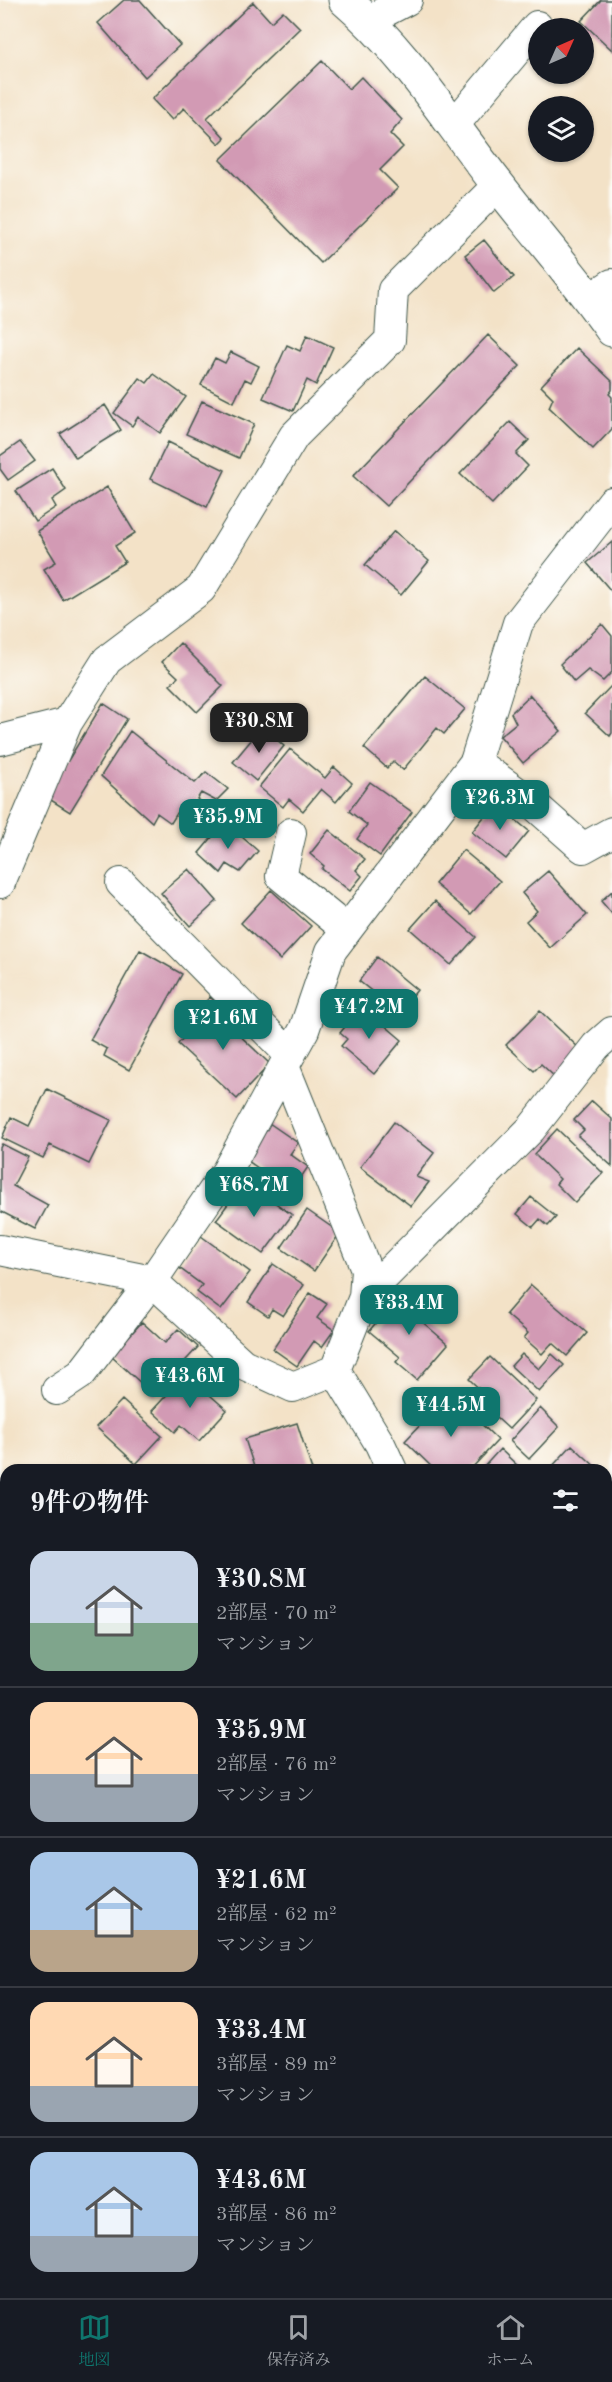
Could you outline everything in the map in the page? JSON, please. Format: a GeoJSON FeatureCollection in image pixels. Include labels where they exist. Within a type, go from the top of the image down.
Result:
{"type":"FeatureCollection","features":[{"type":"Feature","properties":{"kind":"street"},"geometry":{"type":"LineString","coordinates":[[407,0],[357,10],[454,126],[498,185],[601,291],[612,330]]}},
{"type":"Feature","properties":{"kind":"street"},"geometry":{"type":"LineString","coordinates":[[454,126],[528,37]]}},
{"type":"Feature","properties":{"kind":"street"},"geometry":{"type":"LineString","coordinates":[[0,883],[67,723],[107,660],[201,590],[294,436],[390,340],[393,290],[498,185]]}},
{"type":"Feature","properties":{"kind":"street"},"geometry":{"type":"LineString","coordinates":[[57,1390],[81,1374],[152,1281],[227,1171],[304,1030],[331,951],[475,762],[518,622],[612,502]]}},
{"type":"Feature","properties":{"kind":"street"},"geometry":{"type":"LineString","coordinates":[[0,740],[67,723]]}},
{"type":"Feature","properties":{"kind":"street"},"geometry":{"type":"LineString","coordinates":[[475,762],[532,803],[583,849],[612,832]]}},
{"type":"Feature","properties":{"kind":"street"},"geometry":{"type":"LineString","coordinates":[[291,833],[281,876],[347,930]]}},
{"type":"Feature","properties":{"kind":"street"},"geometry":{"type":"LineString","coordinates":[[0,1250],[152,1281],[243,1364],[293,1387],[335,1370],[364,1297],[366,1269],[287,1060],[121,884]]}},
{"type":"Feature","properties":{"kind":"street"},"geometry":{"type":"LineString","coordinates":[[364,1297],[531,1129],[596,1046],[612,1032]]}},
{"type":"Feature","properties":{"kind":"street"},"geometry":{"type":"LineString","coordinates":[[335,1370],[380,1444],[389,1464]]}},
{"type":"Feature","properties":{"kind":"building"},"geometry":{"type":"Polygon","coordinates":[[[124,0],[140,0],[180,45],[145,77],[98,23],[124,0]]]}},
{"type":"Feature","properties":{"kind":"building"},"geometry":{"type":"Polygon","coordinates":[[[601,0],[612,0],[612,50],[594,33],[594,18],[584,18],[601,0]]]}},
{"type":"Feature","properties":{"kind":"building"},"geometry":{"type":"Polygon","coordinates":[[[253,2],[271,22],[283,11],[300,28],[207,118],[225,138],[219,144],[184,108],[172,120],[152,99],[253,2]]]}},
{"type":"Feature","properties":{"kind":"building"},"geometry":{"type":"Polygon","coordinates":[[[322,61],[349,89],[361,77],[402,120],[390,134],[403,147],[380,170],[398,188],[321,263],[220,160],[322,61]]]}},
{"type":"Feature","properties":{"kind":"building"},"geometry":{"type":"Polygon","coordinates":[[[484,240],[514,277],[494,293],[465,255],[484,240]]]}},
{"type":"Feature","properties":{"kind":"building"},"geometry":{"type":"Polygon","coordinates":[[[307,335],[333,347],[316,385],[307,380],[293,411],[263,398],[287,345],[300,351],[307,335]]]}},
{"type":"Feature","properties":{"kind":"building"},"geometry":{"type":"Polygon","coordinates":[[[488,335],[520,366],[386,506],[353,476],[488,335]]]}},
{"type":"Feature","properties":{"kind":"building"},"geometry":{"type":"Polygon","coordinates":[[[577,348],[612,381],[612,390],[609,394],[612,397],[612,429],[593,449],[549,407],[553,398],[541,386],[577,348]]]}},
{"type":"Feature","properties":{"kind":"building"},"geometry":{"type":"Polygon","coordinates":[[[231,352],[259,366],[251,382],[245,379],[234,402],[201,385],[215,358],[225,363],[231,352]]]}},
{"type":"Feature","properties":{"kind":"building"},"geometry":{"type":"Polygon","coordinates":[[[154,374],[186,397],[160,433],[138,417],[132,426],[114,413],[140,378],[147,383],[154,374]]]}},
{"type":"Feature","properties":{"kind":"building"},"geometry":{"type":"Polygon","coordinates":[[[202,401],[254,424],[239,458],[186,434],[202,401]]]}},
{"type":"Feature","properties":{"kind":"building"},"geometry":{"type":"Polygon","coordinates":[[[105,405],[121,430],[76,458],[60,434],[105,405]]]}},
{"type":"Feature","properties":{"kind":"building"},"geometry":{"type":"Polygon","coordinates":[[[510,422],[529,440],[516,454],[528,466],[492,504],[460,474],[510,422]]]}},
{"type":"Feature","properties":{"kind":"building"},"geometry":{"type":"Polygon","coordinates":[[[20,442],[35,461],[8,480],[0,469],[0,456],[20,442]]]}},
{"type":"Feature","properties":{"kind":"building"},"geometry":{"type":"Polygon","coordinates":[[[168,442],[225,470],[207,507],[150,479],[168,442]]]}},
{"type":"Feature","properties":{"kind":"building"},"geometry":{"type":"Polygon","coordinates":[[[52,468],[66,490],[52,500],[56,507],[35,521],[16,491],[52,468]]]}},
{"type":"Feature","properties":{"kind":"building"},"geometry":{"type":"Polygon","coordinates":[[[107,487],[135,533],[115,546],[125,562],[63,600],[44,569],[56,562],[37,531],[107,487]]]}},
{"type":"Feature","properties":{"kind":"building"},"geometry":{"type":"Polygon","coordinates":[[[394,531],[429,561],[401,595],[365,565],[394,531]]]}},
{"type":"Feature","properties":{"kind":"building"},"geometry":{"type":"Polygon","coordinates":[[[612,542],[612,592],[587,563],[612,542]]]}},
{"type":"Feature","properties":{"kind":"building"},"geometry":{"type":"Polygon","coordinates":[[[602,624],[612,636],[612,672],[603,681],[588,670],[574,682],[560,664],[602,624]]]}},
{"type":"Feature","properties":{"kind":"building"},"geometry":{"type":"Polygon","coordinates":[[[180,643],[223,686],[197,712],[170,685],[178,677],[162,662],[180,643]]]}},
{"type":"Feature","properties":{"kind":"building"},"geometry":{"type":"Polygon","coordinates":[[[425,676],[465,709],[444,734],[437,728],[403,770],[393,761],[387,768],[364,748],[425,676]]]}},
{"type":"Feature","properties":{"kind":"building"},"geometry":{"type":"Polygon","coordinates":[[[612,685],[612,733],[610,736],[585,713],[612,685]]]}},
{"type":"Feature","properties":{"kind":"building"},"geometry":{"type":"Polygon","coordinates":[[[530,695],[561,731],[523,763],[500,736],[516,723],[511,713],[530,695]]]}},
{"type":"Feature","properties":{"kind":"building"},"geometry":{"type":"Polygon","coordinates":[[[103,703],[127,719],[70,812],[46,797],[103,703]]]}},
{"type":"Feature","properties":{"kind":"building"},"geometry":{"type":"Polygon","coordinates":[[[262,727],[284,746],[256,781],[233,762],[262,727]]]}},
{"type":"Feature","properties":{"kind":"building"},"geometry":{"type":"Polygon","coordinates":[[[130,731],[195,783],[206,772],[228,789],[216,801],[201,793],[197,799],[208,810],[198,822],[179,810],[171,823],[157,813],[152,822],[101,776],[130,731]]]}},
{"type":"Feature","properties":{"kind":"building"},"geometry":{"type":"Polygon","coordinates":[[[290,749],[325,778],[334,767],[352,783],[336,802],[321,789],[303,811],[289,799],[283,807],[259,787],[290,749]]]}},
{"type":"Feature","properties":{"kind":"building"},"geometry":{"type":"Polygon","coordinates":[[[370,782],[412,812],[380,856],[357,839],[367,825],[349,811],[370,782]]]}},
{"type":"Feature","properties":{"kind":"building"},"geometry":{"type":"Polygon","coordinates":[[[495,803],[529,831],[506,859],[472,832],[495,803]]]}},
{"type":"Feature","properties":{"kind":"building"},"geometry":{"type":"Polygon","coordinates":[[[225,822],[258,851],[240,872],[227,864],[221,873],[199,853],[225,822]]]}},
{"type":"Feature","properties":{"kind":"building"},"geometry":{"type":"Polygon","coordinates":[[[329,830],[365,859],[356,870],[362,876],[350,891],[322,869],[324,866],[310,854],[329,830]]]}},
{"type":"Feature","properties":{"kind":"building"},"geometry":{"type":"Polygon","coordinates":[[[463,850],[500,881],[471,914],[435,884],[463,850]]]}},
{"type":"Feature","properties":{"kind":"building"},"geometry":{"type":"Polygon","coordinates":[[[189,869],[217,901],[190,926],[161,893],[189,869]]]}},
{"type":"Feature","properties":{"kind":"building"},"geometry":{"type":"Polygon","coordinates":[[[548,871],[587,915],[550,948],[526,921],[537,911],[522,893],[548,871]]]}},
{"type":"Feature","properties":{"kind":"building"},"geometry":{"type":"Polygon","coordinates":[[[271,890],[311,926],[280,960],[241,923],[271,890]]]}},
{"type":"Feature","properties":{"kind":"building"},"geometry":{"type":"Polygon","coordinates":[[[612,891],[612,914],[601,901],[612,891]]]}},
{"type":"Feature","properties":{"kind":"building"},"geometry":{"type":"Polygon","coordinates":[[[435,901],[476,937],[451,965],[410,929],[435,901]]]}},
{"type":"Feature","properties":{"kind":"building"},"geometry":{"type":"Polygon","coordinates":[[[140,950],[182,974],[129,1070],[104,1056],[107,1049],[90,1040],[140,950]]]}},
{"type":"Feature","properties":{"kind":"building"},"geometry":{"type":"Polygon","coordinates":[[[377,957],[417,990],[399,1013],[359,981],[377,957]]]}},
{"type":"Feature","properties":{"kind":"building"},"geometry":{"type":"Polygon","coordinates":[[[210,997],[221,1007],[216,1013],[270,1064],[237,1099],[178,1044],[200,1019],[194,1014],[210,997]]]}},
{"type":"Feature","properties":{"kind":"building"},"geometry":{"type":"Polygon","coordinates":[[[362,1006],[402,1040],[374,1074],[341,1046],[347,1039],[340,1033],[362,1006]]]}},
{"type":"Feature","properties":{"kind":"building"},"geometry":{"type":"Polygon","coordinates":[[[540,1011],[581,1050],[555,1077],[541,1064],[534,1071],[506,1045],[540,1011]]]}},
{"type":"Feature","properties":{"kind":"building"},"geometry":{"type":"Polygon","coordinates":[[[47,1089],[111,1120],[89,1164],[50,1145],[43,1158],[2,1138],[11,1117],[29,1126],[47,1089]]]}},
{"type":"Feature","properties":{"kind":"building"},"geometry":{"type":"Polygon","coordinates":[[[592,1101],[612,1119],[612,1166],[578,1136],[584,1130],[574,1120],[592,1101]]]}},
{"type":"Feature","properties":{"kind":"building"},"geometry":{"type":"Polygon","coordinates":[[[394,1122],[434,1153],[416,1177],[429,1182],[411,1206],[360,1167],[394,1122]]]}},
{"type":"Feature","properties":{"kind":"building"},"geometry":{"type":"Polygon","coordinates":[[[269,1123],[298,1143],[290,1154],[308,1167],[291,1192],[244,1158],[269,1123]]]}},
{"type":"Feature","properties":{"kind":"building"},"geometry":{"type":"Polygon","coordinates":[[[557,1129],[603,1173],[575,1203],[556,1184],[560,1179],[534,1154],[557,1129]]]}},
{"type":"Feature","properties":{"kind":"building"},"geometry":{"type":"Polygon","coordinates":[[[2,1144],[28,1157],[13,1186],[48,1205],[35,1229],[0,1211],[0,1148],[2,1144]]]}},
{"type":"Feature","properties":{"kind":"building"},"geometry":{"type":"Polygon","coordinates":[[[245,1181],[292,1215],[263,1254],[216,1220],[245,1181]]]}},
{"type":"Feature","properties":{"kind":"building"},"geometry":{"type":"Polygon","coordinates":[[[531,1197],[556,1217],[548,1226],[540,1219],[533,1227],[517,1214],[531,1197]]]}},
{"type":"Feature","properties":{"kind":"building"},"geometry":{"type":"Polygon","coordinates":[[[307,1210],[340,1233],[314,1271],[281,1248],[307,1210]]]}},
{"type":"Feature","properties":{"kind":"building"},"geometry":{"type":"Polygon","coordinates":[[[201,1236],[250,1272],[221,1310],[197,1292],[202,1285],[178,1267],[201,1236]]]}},
{"type":"Feature","properties":{"kind":"building"},"geometry":{"type":"Polygon","coordinates":[[[273,1264],[304,1285],[283,1316],[272,1309],[268,1316],[248,1302],[273,1264]]]}},
{"type":"Feature","properties":{"kind":"building"},"geometry":{"type":"Polygon","coordinates":[[[531,1285],[587,1333],[567,1356],[552,1343],[542,1354],[524,1338],[528,1333],[506,1314],[531,1285]]]}},
{"type":"Feature","properties":{"kind":"building"},"geometry":{"type":"Polygon","coordinates":[[[402,1292],[425,1312],[419,1319],[448,1344],[417,1380],[396,1362],[400,1357],[369,1331],[402,1292]]]}},
{"type":"Feature","properties":{"kind":"building"},"geometry":{"type":"Polygon","coordinates":[[[310,1293],[327,1304],[317,1318],[334,1330],[322,1347],[314,1341],[297,1366],[273,1349],[310,1293]]]}},
{"type":"Feature","properties":{"kind":"building"},"geometry":{"type":"Polygon","coordinates":[[[142,1322],[165,1343],[178,1329],[198,1347],[154,1395],[111,1356],[142,1322]]]}},
{"type":"Feature","properties":{"kind":"building"},"geometry":{"type":"Polygon","coordinates":[[[522,1354],[539,1369],[552,1354],[564,1365],[539,1392],[511,1366],[522,1354]]]}},
{"type":"Feature","properties":{"kind":"building"},"geometry":{"type":"Polygon","coordinates":[[[490,1357],[536,1400],[509,1429],[485,1407],[492,1401],[469,1379],[490,1357]]]}},
{"type":"Feature","properties":{"kind":"building"},"geometry":{"type":"Polygon","coordinates":[[[186,1374],[227,1410],[199,1441],[181,1425],[175,1432],[152,1411],[186,1374]]]}},
{"type":"Feature","properties":{"kind":"building"},"geometry":{"type":"Polygon","coordinates":[[[450,1394],[498,1440],[476,1464],[429,1464],[405,1441],[450,1394]]]}},
{"type":"Feature","properties":{"kind":"building"},"geometry":{"type":"Polygon","coordinates":[[[122,1400],[162,1436],[136,1464],[96,1427],[122,1400]]]}},
{"type":"Feature","properties":{"kind":"building"},"geometry":{"type":"Polygon","coordinates":[[[540,1408],[559,1427],[529,1459],[510,1441],[540,1408]]]}},
{"type":"Feature","properties":{"kind":"building"},"geometry":{"type":"Polygon","coordinates":[[[297,1423],[310,1464],[253,1464],[245,1439],[297,1423]]]}},
{"type":"Feature","properties":{"kind":"building"},"geometry":{"type":"Polygon","coordinates":[[[572,1445],[593,1464],[555,1464],[572,1445]]]}},
{"type":"Feature","properties":{"kind":"building"},"geometry":{"type":"Polygon","coordinates":[[[500,1449],[516,1464],[486,1464],[500,1449]]]}}]}
